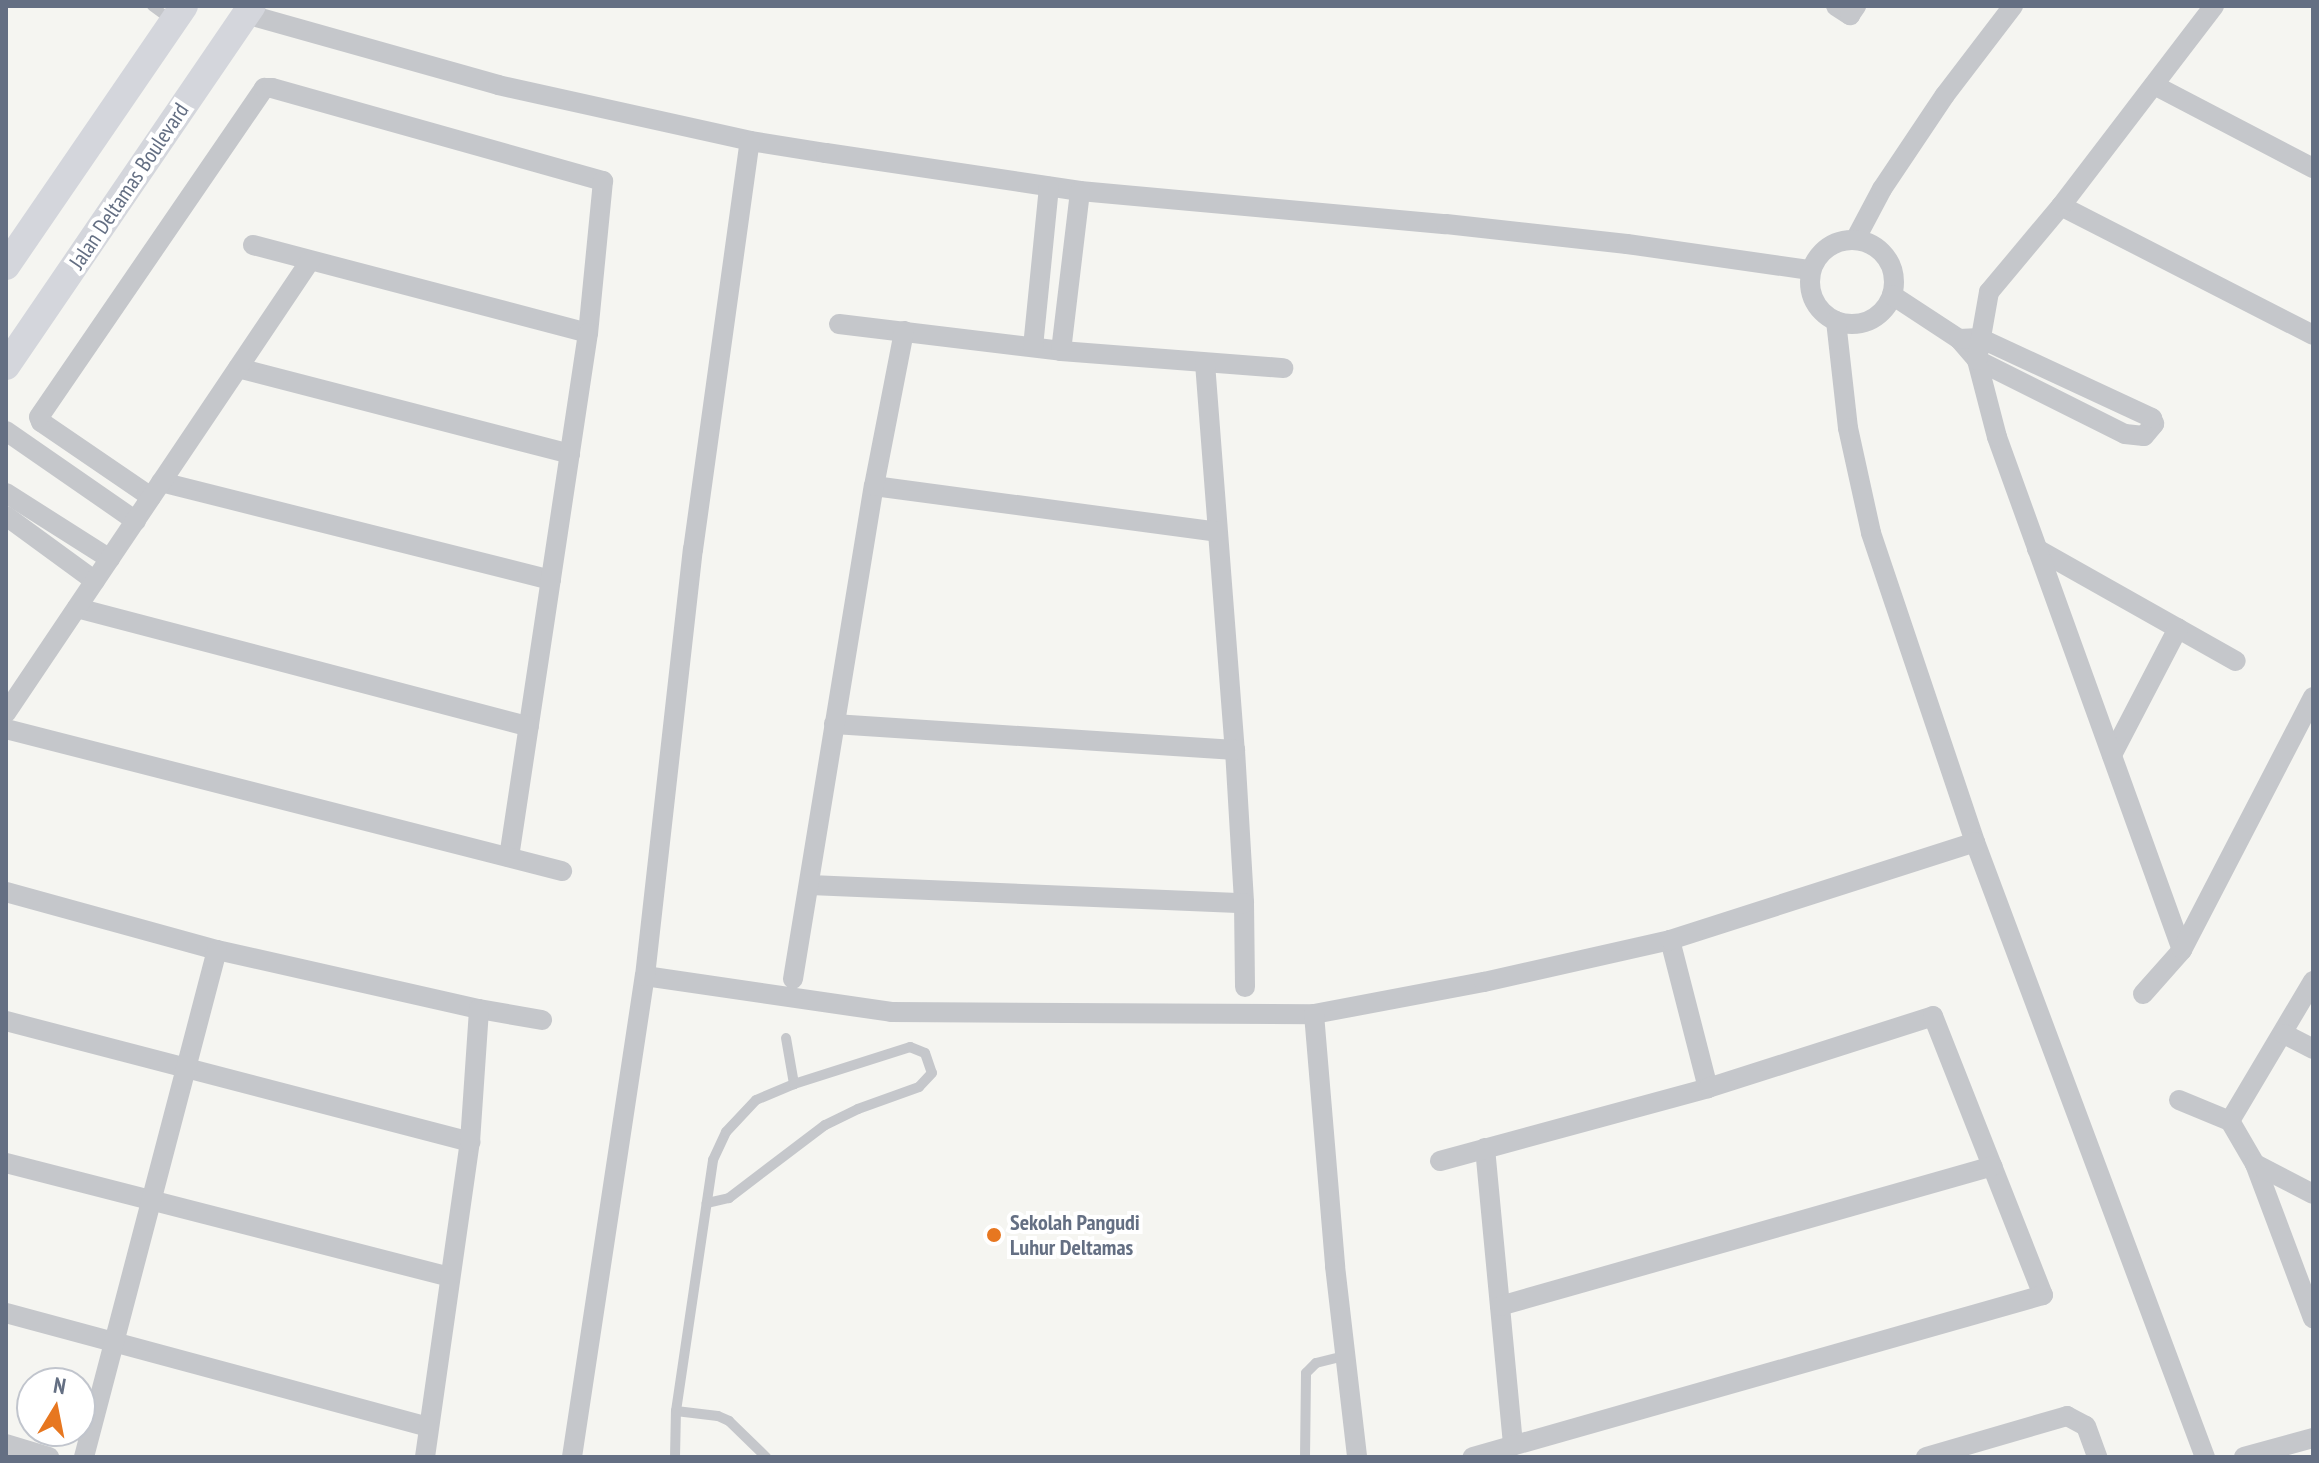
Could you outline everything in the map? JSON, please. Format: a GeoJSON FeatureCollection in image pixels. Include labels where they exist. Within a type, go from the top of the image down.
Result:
{"type":"FeatureCollection","features":[{"type":"Feature","properties":{"kind":"street"},"geometry":{"type":"LineString","coordinates":[[1836,6],[1850,15],[1856,6]]}},
{"type":"Feature","properties":{"kind":"street"},"geometry":{"type":"LineString","coordinates":[[1855,240],[1882,189],[1945,95],[2013,6]]}},
{"type":"Feature","properties":{"kind":"street"},"geometry":{"type":"LineString","coordinates":[[2182,950],[1997,437],[1977,360],[1989,292],[2061,206],[2214,6]]}},
{"type":"Feature","properties":{"kind":"street"},"geometry":{"type":"LineString","coordinates":[[249,10],[498,85],[750,141],[1080,191],[1491,229],[1810,270]]}},
{"type":"Feature","properties":{"kind":"street","name":"Jalan Deltamas Boulevard"},"geometry":{"type":"LineString","coordinates":[[6,366],[249,10]]}},
{"type":"Feature","properties":{"kind":"street"},"geometry":{"type":"LineString","coordinates":[[6,266],[170,11]]}},
{"type":"Feature","properties":{"kind":"street"},"geometry":{"type":"LineString","coordinates":[[2154,85],[2313,168]]}},
{"type":"Feature","properties":{"kind":"street"},"geometry":{"type":"LineString","coordinates":[[509,857],[529,727],[588,333],[603,181],[267,87],[39,417],[41,422],[156,490],[551,580]]}},
{"type":"Feature","properties":{"kind":"street"},"geometry":{"type":"LineString","coordinates":[[572,1457],[645,976],[693,550],[750,141]]}},
{"type":"Feature","properties":{"kind":"street"},"geometry":{"type":"LineString","coordinates":[[1033,347],[1049,187]]}},
{"type":"Feature","properties":{"kind":"street"},"geometry":{"type":"LineString","coordinates":[[1061,351],[1080,191]]}},
{"type":"Feature","properties":{"kind":"street"},"geometry":{"type":"LineString","coordinates":[[2061,206],[2311,329]]}},
{"type":"Feature","properties":{"kind":"street"},"geometry":{"type":"LineString","coordinates":[[1855,240],[1873,245],[1887,258],[1894,276],[1892,295],[1879,314],[1858,324],[1836,321],[1819,309],[1810,290],[1810,270],[1820,253],[1836,242],[1855,240]]}},
{"type":"Feature","properties":{"kind":"street"},"geometry":{"type":"LineString","coordinates":[[253,245],[588,333]]}},
{"type":"Feature","properties":{"kind":"street"},"geometry":{"type":"LineString","coordinates":[[6,713],[310,261]]}},
{"type":"Feature","properties":{"kind":"street"},"geometry":{"type":"LineString","coordinates":[[1892,295],[1959,339],[1977,360],[2134,437],[2144,436],[2154,424],[2152,418],[1980,338],[1959,339]]}},
{"type":"Feature","properties":{"kind":"street"},"geometry":{"type":"LineString","coordinates":[[1836,321],[1848,428],[1871,533],[1975,842],[2205,1457]]}},
{"type":"Feature","properties":{"kind":"street"},"geometry":{"type":"LineString","coordinates":[[839,324],[1061,351],[1283,368]]}},
{"type":"Feature","properties":{"kind":"street"},"geometry":{"type":"LineString","coordinates":[[793,979],[874,486],[904,331]]}},
{"type":"Feature","properties":{"kind":"street"},"geometry":{"type":"LineString","coordinates":[[1205,363],[1235,750],[1244,903],[1245,987]]}},
{"type":"Feature","properties":{"kind":"street"},"geometry":{"type":"LineString","coordinates":[[238,368],[570,454]]}},
{"type":"Feature","properties":{"kind":"street"},"geometry":{"type":"LineString","coordinates":[[6,431],[136,521]]}},
{"type":"Feature","properties":{"kind":"street"},"geometry":{"type":"LineString","coordinates":[[874,486],[1217,532]]}},
{"type":"Feature","properties":{"kind":"street"},"geometry":{"type":"LineString","coordinates":[[6,493],[110,559]]}},
{"type":"Feature","properties":{"kind":"street"},"geometry":{"type":"LineString","coordinates":[[6,516],[95,581]]}},
{"type":"Feature","properties":{"kind":"street"},"geometry":{"type":"LineString","coordinates":[[2037,549],[2236,661]]}},
{"type":"Feature","properties":{"kind":"street"},"geometry":{"type":"LineString","coordinates":[[77,608],[529,727]]}},
{"type":"Feature","properties":{"kind":"street"},"geometry":{"type":"LineString","coordinates":[[2112,755],[2178,628]]}},
{"type":"Feature","properties":{"kind":"street"},"geometry":{"type":"LineString","coordinates":[[2143,994],[2182,950],[2313,697]]}},
{"type":"Feature","properties":{"kind":"street"},"geometry":{"type":"LineString","coordinates":[[834,724],[1235,750]]}},
{"type":"Feature","properties":{"kind":"street"},"geometry":{"type":"LineString","coordinates":[[6,729],[562,871]]}},
{"type":"Feature","properties":{"kind":"street"},"geometry":{"type":"LineString","coordinates":[[645,976],[891,1012],[1314,1014],[1484,982],[1670,940],[1975,842]]}},
{"type":"Feature","properties":{"kind":"street"},"geometry":{"type":"LineString","coordinates":[[810,885],[1244,903]]}},
{"type":"Feature","properties":{"kind":"street"},"geometry":{"type":"LineString","coordinates":[[6,892],[217,950],[479,1009],[542,1020]]}},
{"type":"Feature","properties":{"kind":"street"},"geometry":{"type":"LineString","coordinates":[[1670,940],[1708,1088]]}},
{"type":"Feature","properties":{"kind":"street"},"geometry":{"type":"LineString","coordinates":[[84,1457],[189,1068],[217,950]]}},
{"type":"Feature","properties":{"kind":"street"},"geometry":{"type":"LineString","coordinates":[[2230,1121],[2313,981]]}},
{"type":"Feature","properties":{"kind":"street"},"geometry":{"type":"LineString","coordinates":[[425,1457],[470,1142],[479,1009]]}},
{"type":"Feature","properties":{"kind":"street"},"geometry":{"type":"LineString","coordinates":[[1314,1014],[1357,1457]]}},
{"type":"Feature","properties":{"kind":"street"},"geometry":{"type":"LineString","coordinates":[[1440,1161],[1708,1088],[1933,1016],[2043,1295],[1473,1457]]}},
{"type":"Feature","properties":{"kind":"street"},"geometry":{"type":"LineString","coordinates":[[6,1021],[470,1142]]}},
{"type":"Feature","properties":{"kind":"street"},"geometry":{"type":"LineString","coordinates":[[2284,1034],[2313,1049]]}},
{"type":"Feature","properties":{"kind":"street"},"geometry":{"type":"LineString","coordinates":[[2179,1100],[2230,1121],[2255,1164],[2313,1318]]}},
{"type":"Feature","properties":{"kind":"street"},"geometry":{"type":"LineString","coordinates":[[1485,1148],[1513,1446]]}},
{"type":"Feature","properties":{"kind":"street"},"geometry":{"type":"LineString","coordinates":[[6,1163],[450,1277]]}},
{"type":"Feature","properties":{"kind":"street"},"geometry":{"type":"LineString","coordinates":[[2255,1164],[2313,1194]]}},
{"type":"Feature","properties":{"kind":"street"},"geometry":{"type":"LineString","coordinates":[[1500,1306],[1993,1166]]}},
{"type":"Feature","properties":{"kind":"street"},"geometry":{"type":"LineString","coordinates":[[6,1313],[428,1427]]}},
{"type":"Feature","properties":{"kind":"street"},"geometry":{"type":"LineString","coordinates":[[1926,1457],[2067,1416],[2086,1426],[2097,1457]]}},
{"type":"Feature","properties":{"kind":"street"},"geometry":{"type":"LineString","coordinates":[[2244,1457],[2313,1438]]}},
{"type":"Feature","properties":{"kind":"street"},"geometry":{"type":"LineString","coordinates":[[6,1444],[49,1457]]}},
{"type":"Feature","properties":{"kind":"lane"},"geometry":{"type":"LineString","coordinates":[[786,1038],[794,1084]]}},
{"type":"Feature","properties":{"kind":"lane"},"geometry":{"type":"LineString","coordinates":[[675,1457],[676,1411],[713,1160],[726,1132],[756,1100],[794,1084],[910,1047],[925,1053],[932,1073],[919,1087],[858,1109],[825,1125],[729,1198],[707,1203]]}},
{"type":"Feature","properties":{"kind":"lane"},"geometry":{"type":"LineString","coordinates":[[1305,1457],[1306,1373],[1316,1363],[1345,1356]]}},
{"type":"Feature","properties":{"kind":"lane"},"geometry":{"type":"LineString","coordinates":[[676,1411],[718,1416],[729,1421],[766,1457]]}},
{"type":"Feature","properties":{"kind":"place","name":"Sekolah Pangudi Luhur Deltamas"},"geometry":{"type":"Point","coordinates":[994,1235]}}]}
